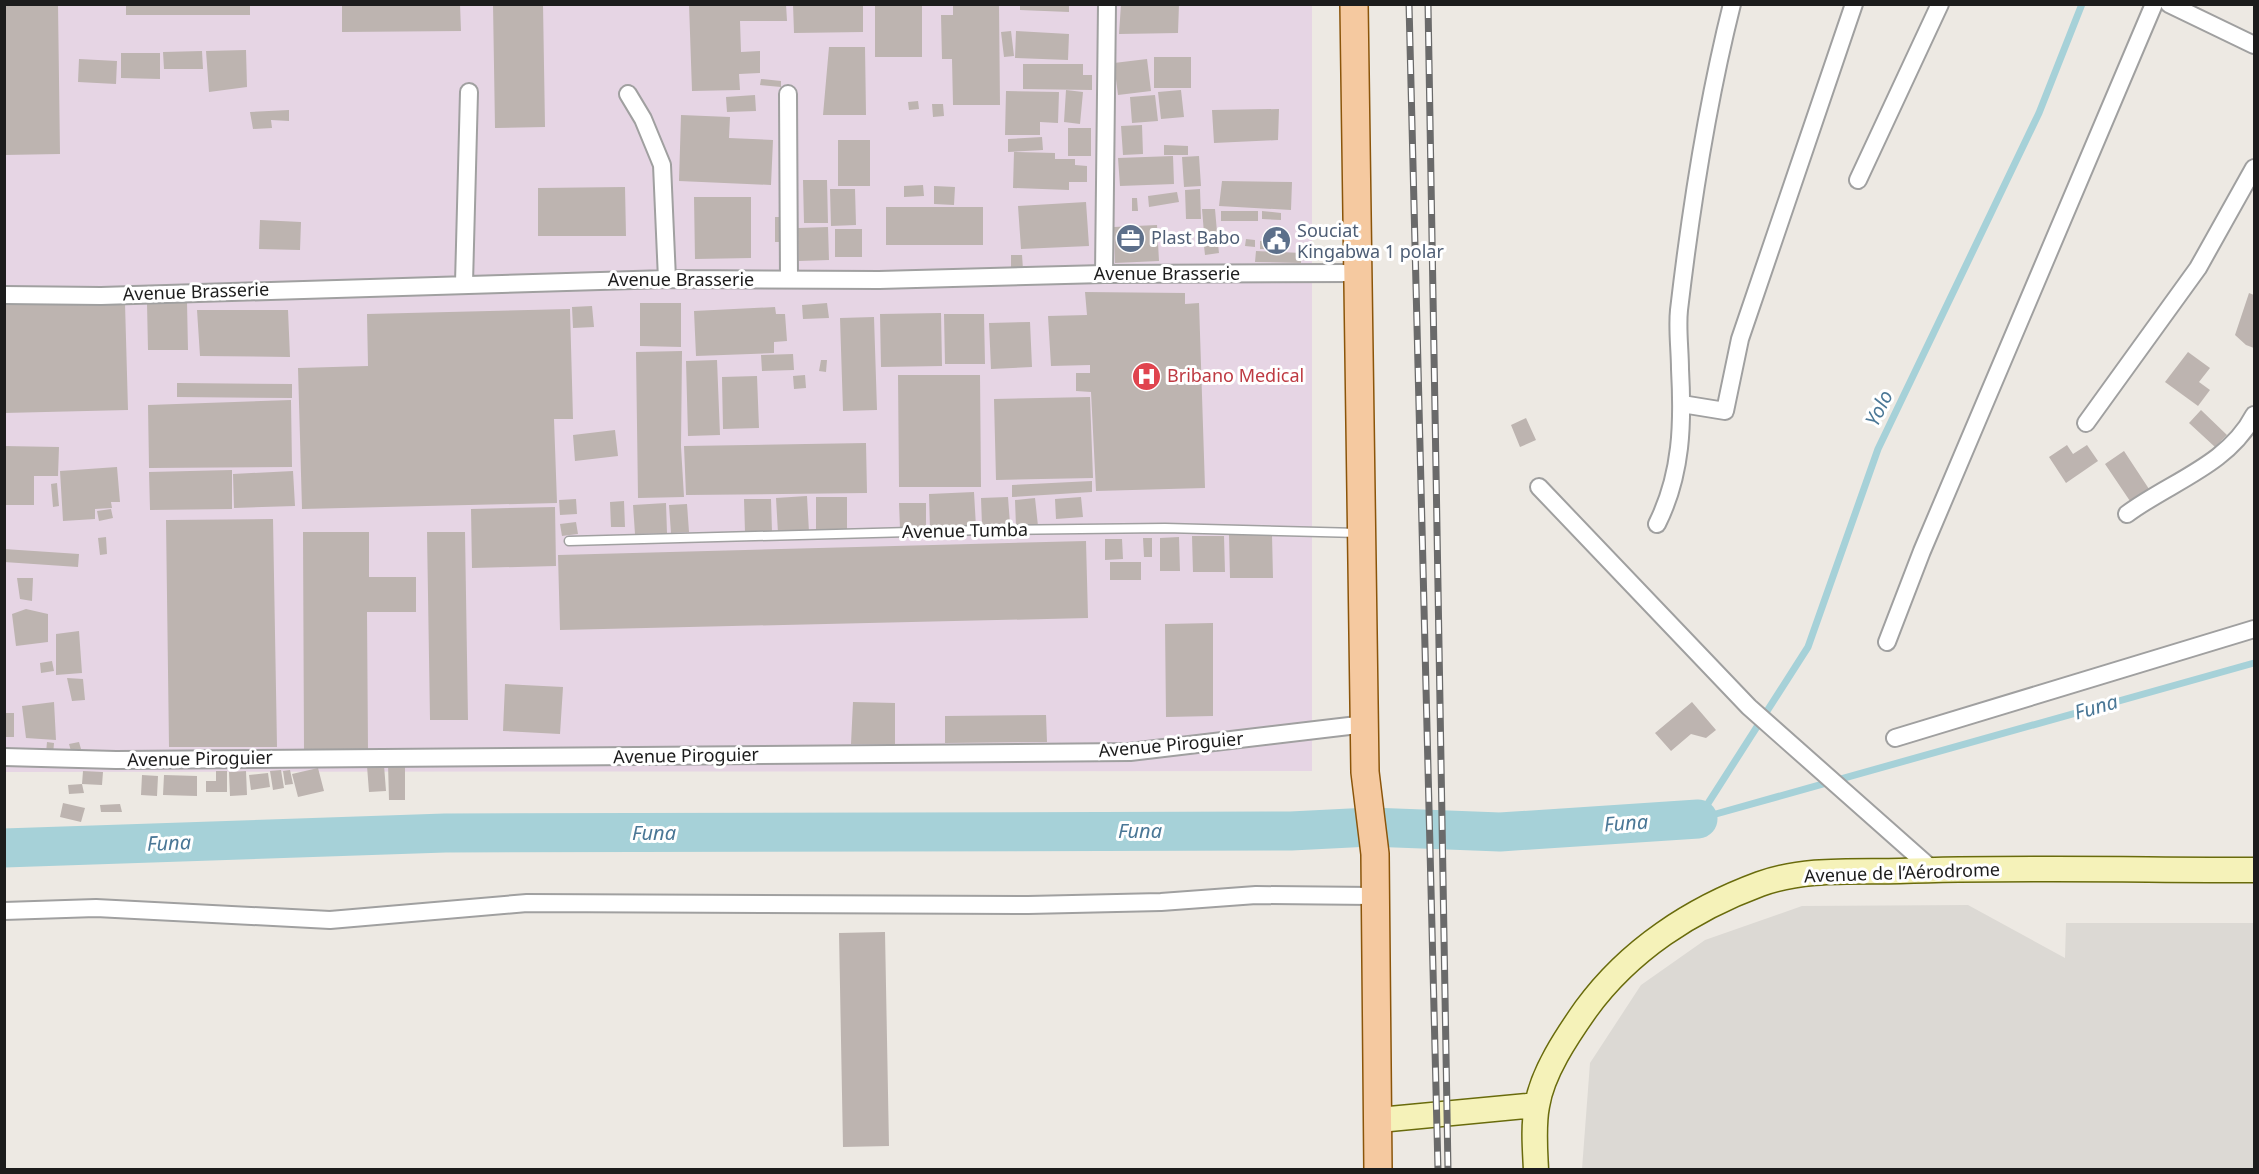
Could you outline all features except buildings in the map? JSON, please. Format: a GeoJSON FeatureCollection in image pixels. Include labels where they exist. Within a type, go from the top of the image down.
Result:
{"type":"FeatureCollection","features":[{"type":"Feature","properties":{"kind":"main road"},"geometry":{"type":"LineString","coordinates":[[1354,4],[1365,772],[1375,854],[1378,1170]]}},
{"type":"Feature","properties":{"kind":"main road","name":"Avenue de l’Aérodrome"},"geometry":{"type":"LineString","coordinates":[[1536,1170],[1537,1105],[1551,1067],[1578,1020],[1603,986],[1648,945],[1688,917],[1762,883],[1805,875],[1933,870],[2254,870]]}},
{"type":"Feature","properties":{"kind":"main road"},"geometry":{"type":"LineString","coordinates":[[1378,1120],[1537,1105]]}},
{"type":"Feature","properties":{"kind":"street"},"geometry":{"type":"LineString","coordinates":[[1104,274],[1107,4]]}},
{"type":"Feature","properties":{"kind":"street"},"geometry":{"type":"LineString","coordinates":[[1657,524],[1672,489],[1682,438],[1678,313],[1698,174],[1719,58],[1732,4]]}},
{"type":"Feature","properties":{"kind":"street"},"geometry":{"type":"LineString","coordinates":[[1682,404],[1725,411],[1740,339],[1854,4]]}},
{"type":"Feature","properties":{"kind":"street"},"geometry":{"type":"LineString","coordinates":[[1858,180],[1940,4]]}},
{"type":"Feature","properties":{"kind":"street"},"geometry":{"type":"LineString","coordinates":[[1887,642],[1922,551],[2154,4]]}},
{"type":"Feature","properties":{"kind":"street"},"geometry":{"type":"LineString","coordinates":[[2169,4],[2254,45]]}},
{"type":"Feature","properties":{"kind":"street"},"geometry":{"type":"LineString","coordinates":[[464,283],[469,92]]}},
{"type":"Feature","properties":{"kind":"street"},"geometry":{"type":"LineString","coordinates":[[628,93],[643,119],[662,165],[667,279]]}},
{"type":"Feature","properties":{"kind":"street"},"geometry":{"type":"LineString","coordinates":[[788,94],[789,279]]}},
{"type":"Feature","properties":{"kind":"street"},"geometry":{"type":"LineString","coordinates":[[2086,423],[2198,268],[2254,168]]}},
{"type":"Feature","properties":{"kind":"street","name":"Avenue Brasserie"},"geometry":{"type":"LineString","coordinates":[[4,295],[101,296],[464,283],[667,279],[1358,273]]}},
{"type":"Feature","properties":{"kind":"street"},"geometry":{"type":"LineString","coordinates":[[2127,514],[2148,498],[2204,468],[2235,445],[2254,415]]}},
{"type":"Feature","properties":{"kind":"street"},"geometry":{"type":"LineString","coordinates":[[1539,487],[1749,707],[1933,870]]}},
{"type":"Feature","properties":{"kind":"street"},"geometry":{"type":"LineString","coordinates":[[1894,738],[2254,629]]}},
{"type":"Feature","properties":{"kind":"street","name":"Avenue Piroguier"},"geometry":{"type":"LineString","coordinates":[[4,758],[116,760],[1130,752],[1366,724]]}},
{"type":"Feature","properties":{"kind":"street"},"geometry":{"type":"LineString","coordinates":[[4,911],[96,908],[330,920],[526,903],[1017,905],[1161,902],[1256,895],[1374,896]]}},
{"type":"Feature","properties":{"kind":"lane","name":"Avenue Tumba"},"geometry":{"type":"LineString","coordinates":[[569,541],[1165,528],[1362,533]]}},
{"type":"Feature","properties":{"kind":"shaded area"},"geometry":{"type":"Polygon","coordinates":[[[4,5],[1312,5],[1312,771],[5,772],[4,5]]]}},
{"type":"Feature","properties":{"kind":"shaded area"},"geometry":{"type":"Polygon","coordinates":[[[1968,905],[2065,958],[2066,923],[2254,923],[2254,1169],[1582,1169],[1590,1063],[1641,985],[1705,940],[1802,906],[1968,905]]]}},
{"type":"Feature","properties":{"kind":"waterway","name":"Yolo"},"geometry":{"type":"LineString","coordinates":[[1698,819],[1808,647],[1878,449],[2039,113],[2082,4]]}},
{"type":"Feature","properties":{"kind":"waterway","name":"Funa"},"geometry":{"type":"LineString","coordinates":[[1698,819],[2254,663]]}},
{"type":"Feature","properties":{"kind":"waterway","name":"Funa"},"geometry":{"type":"LineString","coordinates":[[4,848],[445,833],[1291,831],[1370,827],[1500,832],[1698,819]]}},
{"type":"Feature","properties":{"kind":"railway"},"geometry":{"type":"LineString","coordinates":[[1409,4],[1438,1170]]}},
{"type":"Feature","properties":{"kind":"railway"},"geometry":{"type":"LineString","coordinates":[[1428,4],[1448,1170]]}},
{"type":"Feature","properties":{"kind":"place","name":"Plast Babo"},"geometry":{"type":"Point","coordinates":[1130,238]}},
{"type":"Feature","properties":{"kind":"place","name":"Souciat Kingabwa 1 polar"},"geometry":{"type":"Point","coordinates":[1276,241]}},
{"type":"Feature","properties":{"kind":"place","name":"Bribano Medical"},"geometry":{"type":"Point","coordinates":[1146,376]}}]}
